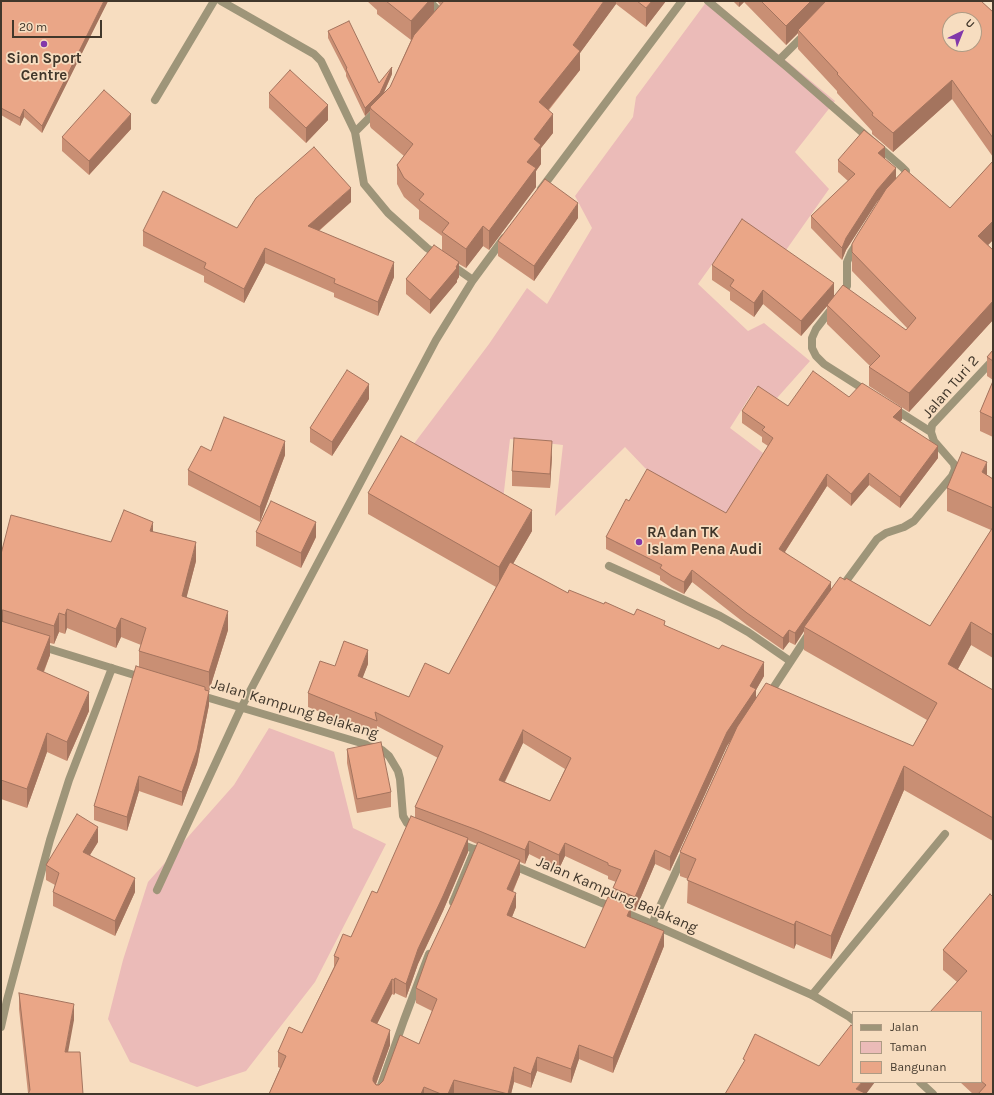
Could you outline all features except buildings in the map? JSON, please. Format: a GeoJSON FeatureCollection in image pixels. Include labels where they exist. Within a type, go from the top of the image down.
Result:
{"type":"FeatureCollection","features":[{"type":"Feature","properties":{"kind":"street"},"geometry":{"type":"LineString","coordinates":[[155,100],[214,1]]}},
{"type":"Feature","properties":{"kind":"street"},"geometry":{"type":"LineString","coordinates":[[222,1],[314,54],[321,62],[355,132],[364,184],[371,194],[388,213],[427,248],[473,280]]}},
{"type":"Feature","properties":{"kind":"street"},"geometry":{"type":"LineString","coordinates":[[429,1],[437,9],[440,16],[434,22]]}},
{"type":"Feature","properties":{"kind":"street"},"geometry":{"type":"LineString","coordinates":[[535,196],[682,1]]}},
{"type":"Feature","properties":{"kind":"street"},"geometry":{"type":"LineString","coordinates":[[708,1],[779,60],[902,167],[906,171],[906,175],[901,184]]}},
{"type":"Feature","properties":{"kind":"street"},"geometry":{"type":"LineString","coordinates":[[779,60],[810,28]]}},
{"type":"Feature","properties":{"kind":"street"},"geometry":{"type":"LineString","coordinates":[[355,132],[385,104]]}},
{"type":"Feature","properties":{"kind":"street"},"geometry":{"type":"LineString","coordinates":[[157,890],[242,708],[436,340],[473,280],[511,228]]}},
{"type":"Feature","properties":{"kind":"street"},"geometry":{"type":"LineString","coordinates":[[863,235],[847,262],[847,286],[845,292],[816,329],[812,338],[812,348],[816,356],[824,364],[931,432]]}},
{"type":"Feature","properties":{"kind":"street","name":"Jalan Turi 2"},"geometry":{"type":"LineString","coordinates":[[836,596],[877,539],[886,533],[904,527],[914,521],[952,476],[955,469],[954,464],[934,441],[931,432],[932,426],[993,360]]}},
{"type":"Feature","properties":{"kind":"street"},"geometry":{"type":"LineString","coordinates":[[609,566],[720,616],[748,632],[790,661]]}},
{"type":"Feature","properties":{"kind":"street"},"geometry":{"type":"LineString","coordinates":[[761,705],[814,626]]}},
{"type":"Feature","properties":{"kind":"street"},"geometry":{"type":"LineString","coordinates":[[31,643],[150,680]]}},
{"type":"Feature","properties":{"kind":"street"},"geometry":{"type":"LineString","coordinates":[[1,1027],[50,840],[69,780],[112,668]]}},
{"type":"Feature","properties":{"kind":"street","name":"Jalan Kampung Belakang"},"geometry":{"type":"LineString","coordinates":[[188,691],[370,745],[382,750],[389,756],[398,771],[403,816],[407,823],[422,829]]}},
{"type":"Feature","properties":{"kind":"street"},"geometry":{"type":"LineString","coordinates":[[812,995],[945,834]]}},
{"type":"Feature","properties":{"kind":"street"},"geometry":{"type":"LineString","coordinates":[[448,839],[489,855]]}},
{"type":"Feature","properties":{"kind":"street"},"geometry":{"type":"LineString","coordinates":[[652,924],[687,847]]}},
{"type":"Feature","properties":{"kind":"street"},"geometry":{"type":"LineString","coordinates":[[448,913],[475,849]]}},
{"type":"Feature","properties":{"kind":"street","name":"Jalan Kampung Belakang"},"geometry":{"type":"LineString","coordinates":[[503,861],[652,924],[812,995],[852,1019]]}},
{"type":"Feature","properties":{"kind":"street"},"geometry":{"type":"LineString","coordinates":[[378,1094],[421,973],[433,946]]}},
{"type":"Feature","properties":{"kind":"street"},"geometry":{"type":"LineString","coordinates":[[921,1083],[933,1094]]}},
{"type":"Feature","properties":{"kind":"green space"},"geometry":{"type":"Polygon","coordinates":[[[707,1],[714,1],[835,101],[795,152],[829,189],[784,253],[741,224],[698,284],[748,331],[764,323],[810,361],[777,398],[756,387],[730,428],[763,453],[720,524],[645,468],[625,447],[555,516],[563,445],[510,439],[503,500],[413,445],[489,344],[527,288],[547,304],[592,228],[575,196],[633,117],[636,97],[707,1]]]}},
{"type":"Feature","properties":{"kind":"green space"},"geometry":{"type":"Polygon","coordinates":[[[269,728],[334,752],[353,828],[386,844],[315,982],[246,1071],[197,1087],[130,1062],[108,1019],[123,960],[148,882],[234,785],[269,728]]]}},
{"type":"Feature","properties":{"kind":"place","name":"Sion Sport Centre"},"geometry":{"type":"Point","coordinates":[44,44]}},
{"type":"Feature","properties":{"kind":"place","name":"RA dan TK Islam Pena Audi"},"geometry":{"type":"Point","coordinates":[639,542]}}]}
